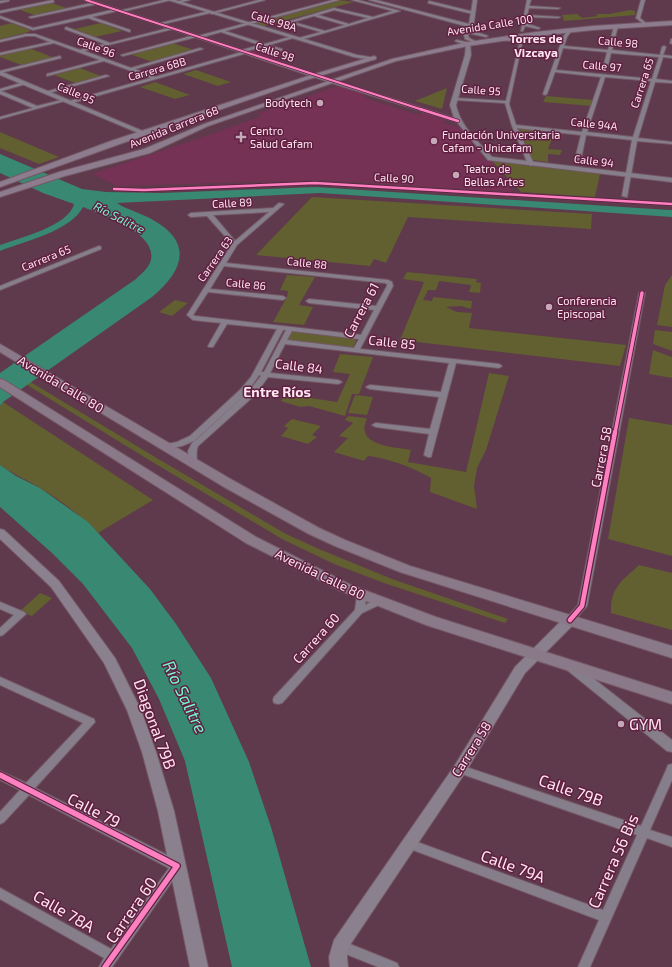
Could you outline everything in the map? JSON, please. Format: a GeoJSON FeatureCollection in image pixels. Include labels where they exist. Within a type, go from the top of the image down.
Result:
{"type":"FeatureCollection","features":[{"type":"Feature","properties":{"kind":"highway","name":"Avenida Calle 80"},"geometry":{"type":"LineString","coordinates":[[0,347],[193,463],[314,531],[369,556],[404,569],[672,652]]}},
{"type":"Feature","properties":{"kind":"highway","name":"Avenida Calle 80"},"geometry":{"type":"LineString","coordinates":[[0,382],[251,540],[362,595],[378,602],[534,655],[672,698]]}},
{"type":"Feature","properties":{"kind":"main road","name":"Avenida Calle 100"},"geometry":{"type":"LineString","coordinates":[[653,21],[672,17]]}},
{"type":"Feature","properties":{"kind":"main road","name":"Avenida Calle 100"},"geometry":{"type":"LineString","coordinates":[[630,19],[638,18],[645,21]]}},
{"type":"Feature","properties":{"kind":"main road","name":"Avenida Calle 100"},"geometry":{"type":"LineString","coordinates":[[388,55],[457,41],[478,42],[496,40],[538,28],[645,21],[672,22]]}},
{"type":"Feature","properties":{"kind":"main road","name":"Avenida Calle 100"},"geometry":{"type":"LineString","coordinates":[[334,80],[394,60],[486,36],[544,33],[616,23]]}},
{"type":"Feature","properties":{"kind":"main road"},"geometry":{"type":"LineString","coordinates":[[316,75],[380,56]]}},
{"type":"Feature","properties":{"kind":"main road","name":"Avenida Carrera 68"},"geometry":{"type":"LineString","coordinates":[[5,183],[143,133],[316,75]]}},
{"type":"Feature","properties":{"kind":"main road","name":"Avenida Carrera 68"},"geometry":{"type":"LineString","coordinates":[[0,195],[62,174],[147,151],[206,124],[334,80]]}},
{"type":"Feature","properties":{"kind":"main road","name":"Diagonal 79B"},"geometry":{"type":"LineString","coordinates":[[0,533],[55,584],[110,661],[134,710],[149,752],[166,811],[199,967]]}},
{"type":"Feature","properties":{"kind":"main road","name":"Carrera 58"},"geometry":{"type":"LineString","coordinates":[[340,946],[460,769],[520,670],[570,620]]}},
{"type":"Feature","properties":{"kind":"main road"},"geometry":{"type":"LineString","coordinates":[[339,967],[338,957],[340,946]]}},
{"type":"Feature","properties":{"kind":"street"},"geometry":{"type":"LineString","coordinates":[[0,2],[7,0]]}},
{"type":"Feature","properties":{"kind":"street","name":"Calle 98"},"geometry":{"type":"LineString","coordinates":[[87,0],[316,75],[440,112],[454,114]]}},
{"type":"Feature","properties":{"kind":"street"},"geometry":{"type":"LineString","coordinates":[[0,17],[33,29],[88,16],[170,0]]}},
{"type":"Feature","properties":{"kind":"street","name":"Calle 98A"},"geometry":{"type":"LineString","coordinates":[[170,0],[356,56],[373,58]]}},
{"type":"Feature","properties":{"kind":"street"},"geometry":{"type":"LineString","coordinates":[[178,2],[188,0]]}},
{"type":"Feature","properties":{"kind":"street"},"geometry":{"type":"LineString","coordinates":[[159,24],[263,0]]}},
{"type":"Feature","properties":{"kind":"street"},"geometry":{"type":"LineString","coordinates":[[123,55],[337,0]]}},
{"type":"Feature","properties":{"kind":"street"},"geometry":{"type":"LineString","coordinates":[[354,0],[471,27]]}},
{"type":"Feature","properties":{"kind":"street"},"geometry":{"type":"LineString","coordinates":[[371,0],[471,27],[474,33],[486,36]]}},
{"type":"Feature","properties":{"kind":"street"},"geometry":{"type":"LineString","coordinates":[[458,121],[454,114],[453,105],[463,76],[468,55],[466,33],[471,27],[474,0]]}},
{"type":"Feature","properties":{"kind":"street"},"geometry":{"type":"LineString","coordinates":[[529,0],[521,45],[507,102],[514,126],[531,164]]}},
{"type":"Feature","properties":{"kind":"street"},"geometry":{"type":"LineString","coordinates":[[638,18],[642,0]]}},
{"type":"Feature","properties":{"kind":"street"},"geometry":{"type":"LineString","coordinates":[[0,12],[53,1]]}},
{"type":"Feature","properties":{"kind":"street"},"geometry":{"type":"LineString","coordinates":[[429,2],[473,13]]}},
{"type":"Feature","properties":{"kind":"street"},"geometry":{"type":"LineString","coordinates":[[31,17],[96,3]]}},
{"type":"Feature","properties":{"kind":"street"},"geometry":{"type":"LineString","coordinates":[[528,7],[558,8]]}},
{"type":"Feature","properties":{"kind":"street"},"geometry":{"type":"LineString","coordinates":[[325,32],[289,22],[336,9],[372,18]]}},
{"type":"Feature","properties":{"kind":"street"},"geometry":{"type":"LineString","coordinates":[[300,39],[406,9]]}},
{"type":"Feature","properties":{"kind":"street"},"geometry":{"type":"LineString","coordinates":[[313,15],[349,25]]}},
{"type":"Feature","properties":{"kind":"street"},"geometry":{"type":"LineString","coordinates":[[88,16],[129,31]]}},
{"type":"Feature","properties":{"kind":"street"},"geometry":{"type":"LineString","coordinates":[[526,16],[558,17]]}},
{"type":"Feature","properties":{"kind":"street"},"geometry":{"type":"LineString","coordinates":[[606,65],[616,23]]}},
{"type":"Feature","properties":{"kind":"street"},"geometry":{"type":"LineString","coordinates":[[524,24],[538,28]]}},
{"type":"Feature","properties":{"kind":"street"},"geometry":{"type":"LineString","coordinates":[[66,28],[110,44]]}},
{"type":"Feature","properties":{"kind":"street"},"geometry":{"type":"LineString","coordinates":[[81,51],[172,28]]}},
{"type":"Feature","properties":{"kind":"street"},"geometry":{"type":"LineString","coordinates":[[545,94],[565,37],[570,30]]}},
{"type":"Feature","properties":{"kind":"street"},"geometry":{"type":"LineString","coordinates":[[220,31],[281,50]]}},
{"type":"Feature","properties":{"kind":"street"},"geometry":{"type":"LineString","coordinates":[[544,33],[559,34],[565,37]]}},
{"type":"Feature","properties":{"kind":"street","name":"Calle 96"},"geometry":{"type":"LineString","coordinates":[[0,41],[31,34],[155,78]]}},
{"type":"Feature","properties":{"kind":"street","name":"Carrera 68B"},"geometry":{"type":"LineString","coordinates":[[0,118],[155,78],[292,37]]}},
{"type":"Feature","properties":{"kind":"street"},"geometry":{"type":"LineString","coordinates":[[496,40],[514,40],[520,42],[521,45]]}},
{"type":"Feature","properties":{"kind":"street"},"geometry":{"type":"LineString","coordinates":[[0,54],[54,42]]}},
{"type":"Feature","properties":{"kind":"street","name":"Calle 98"},"geometry":{"type":"LineString","coordinates":[[562,47],[672,57]]}},
{"type":"Feature","properties":{"kind":"street","name":"Carrera 65"},"geometry":{"type":"LineString","coordinates":[[625,196],[635,139],[664,47]]}},
{"type":"Feature","properties":{"kind":"street"},"geometry":{"type":"LineString","coordinates":[[130,69],[201,49]]}},
{"type":"Feature","properties":{"kind":"street"},"geometry":{"type":"LineString","coordinates":[[0,73],[60,57]]}},
{"type":"Feature","properties":{"kind":"street"},"geometry":{"type":"LineString","coordinates":[[48,75],[104,60]]}},
{"type":"Feature","properties":{"kind":"street","name":"Calle 97"},"geometry":{"type":"LineString","coordinates":[[553,71],[672,82]]}},
{"type":"Feature","properties":{"kind":"street","name":"Calle 95"},"geometry":{"type":"LineString","coordinates":[[0,73],[143,133]]}},
{"type":"Feature","properties":{"kind":"street"},"geometry":{"type":"LineString","coordinates":[[48,92],[107,76]]}},
{"type":"Feature","properties":{"kind":"street"},"geometry":{"type":"LineString","coordinates":[[578,159],[584,133],[595,104],[603,76]]}},
{"type":"Feature","properties":{"kind":"street","name":"Calle 98"},"geometry":{"type":"LineString","coordinates":[[334,80],[458,121]]}},
{"type":"Feature","properties":{"kind":"street"},"geometry":{"type":"LineString","coordinates":[[0,91],[24,83]]}},
{"type":"Feature","properties":{"kind":"street"},"geometry":{"type":"LineString","coordinates":[[0,91],[37,108]]}},
{"type":"Feature","properties":{"kind":"street","name":"Calle 95"},"geometry":{"type":"LineString","coordinates":[[454,99],[507,102]]}},
{"type":"Feature","properties":{"kind":"street"},"geometry":{"type":"LineString","coordinates":[[0,113],[8,116]]}},
{"type":"Feature","properties":{"kind":"street","name":"Calle 94"},"geometry":{"type":"LineString","coordinates":[[458,121],[490,159],[672,180]]}},
{"type":"Feature","properties":{"kind":"street","name":"Calle 94A"},"geometry":{"type":"LineString","coordinates":[[514,126],[672,143]]}},
{"type":"Feature","properties":{"kind":"street","name":"Carrera 63"},"geometry":{"type":"LineString","coordinates":[[190,315],[235,244],[281,204]]}},
{"type":"Feature","properties":{"kind":"street","name":"Calle 89"},"geometry":{"type":"LineString","coordinates":[[191,215],[274,210]]}},
{"type":"Feature","properties":{"kind":"street"},"geometry":{"type":"LineString","coordinates":[[209,214],[235,244]]}},
{"type":"Feature","properties":{"kind":"street","name":"Carrera 65"},"geometry":{"type":"LineString","coordinates":[[0,288],[99,248]]}},
{"type":"Feature","properties":{"kind":"street","name":"Calle 88"},"geometry":{"type":"LineString","coordinates":[[222,264],[386,281],[390,283]]}},
{"type":"Feature","properties":{"kind":"street","name":"Carrera 61"},"geometry":{"type":"LineString","coordinates":[[356,350],[390,286],[390,283]]}},
{"type":"Feature","properties":{"kind":"street","name":"Calle 86"},"geometry":{"type":"LineString","coordinates":[[206,290],[283,298]]}},
{"type":"Feature","properties":{"kind":"street","name":"Carrera 58"},"geometry":{"type":"LineString","coordinates":[[570,620],[582,606],[642,293]]}},
{"type":"Feature","properties":{"kind":"street"},"geometry":{"type":"LineString","coordinates":[[308,301],[378,308]]}},
{"type":"Feature","properties":{"kind":"street","name":"Calle 85"},"geometry":{"type":"LineString","coordinates":[[190,315],[193,318],[362,337]]}},
{"type":"Feature","properties":{"kind":"street"},"geometry":{"type":"LineString","coordinates":[[211,346],[225,321]]}},
{"type":"Feature","properties":{"kind":"street"},"geometry":{"type":"LineString","coordinates":[[166,447],[179,444],[193,438],[243,392],[257,373],[281,328]]}},
{"type":"Feature","properties":{"kind":"street"},"geometry":{"type":"LineString","coordinates":[[193,463],[192,451],[195,445],[251,394],[266,374],[290,329]]}},
{"type":"Feature","properties":{"kind":"street","name":"Calle 85"},"geometry":{"type":"LineString","coordinates":[[283,342],[499,366]]}},
{"type":"Feature","properties":{"kind":"street"},"geometry":{"type":"LineString","coordinates":[[428,455],[453,361]]}},
{"type":"Feature","properties":{"kind":"street","name":"Calle 84"},"geometry":{"type":"LineString","coordinates":[[257,373],[338,382]]}},
{"type":"Feature","properties":{"kind":"street"},"geometry":{"type":"LineString","coordinates":[[370,386],[444,395]]}},
{"type":"Feature","properties":{"kind":"street"},"geometry":{"type":"LineString","coordinates":[[243,392],[251,394]]}},
{"type":"Feature","properties":{"kind":"street"},"geometry":{"type":"LineString","coordinates":[[376,424],[433,432]]}},
{"type":"Feature","properties":{"kind":"street","name":"Carrera 60"},"geometry":{"type":"LineString","coordinates":[[359,611],[362,595]]}},
{"type":"Feature","properties":{"kind":"street","name":"Carrera 60"},"geometry":{"type":"LineString","coordinates":[[278,700],[359,611],[378,602]]}},
{"type":"Feature","properties":{"kind":"street"},"geometry":{"type":"LineString","coordinates":[[0,605],[21,614],[0,633]]}},
{"type":"Feature","properties":{"kind":"street"},"geometry":{"type":"LineString","coordinates":[[571,667],[672,747]]}},
{"type":"Feature","properties":{"kind":"street"},"geometry":{"type":"LineString","coordinates":[[0,681],[90,722],[0,819]]}},
{"type":"Feature","properties":{"kind":"street","name":"Carrera 56 Bis"},"geometry":{"type":"LineString","coordinates":[[584,967],[672,768]]}},
{"type":"Feature","properties":{"kind":"street","name":"Calle 79B"},"geometry":{"type":"LineString","coordinates":[[460,769],[672,842]]}},
{"type":"Feature","properties":{"kind":"street","name":"Calle 79"},"geometry":{"type":"LineString","coordinates":[[0,775],[177,866]]}},
{"type":"Feature","properties":{"kind":"street","name":"Calle 79A"},"geometry":{"type":"LineString","coordinates":[[409,844],[606,917]]}},
{"type":"Feature","properties":{"kind":"street","name":"Carrera 60"},"geometry":{"type":"LineString","coordinates":[[105,967],[177,866]]}},
{"type":"Feature","properties":{"kind":"street","name":"Calle 78A"},"geometry":{"type":"LineString","coordinates":[[0,893],[113,957]]}},
{"type":"Feature","properties":{"kind":"street"},"geometry":{"type":"LineString","coordinates":[[340,946],[393,967]]}},
{"type":"Feature","properties":{"kind":"shaded area"},"geometry":{"type":"Polygon","coordinates":[[[339,0],[354,2],[264,26],[253,23],[339,0]]]}},
{"type":"Feature","properties":{"kind":"shaded area"},"geometry":{"type":"Polygon","coordinates":[[[49,2],[69,9],[37,16],[17,9],[49,2]]]}},
{"type":"Feature","properties":{"kind":"shaded area"},"geometry":{"type":"Polygon","coordinates":[[[630,10],[635,11],[635,15],[564,21],[562,15],[577,14],[582,18],[598,16],[595,14],[609,14],[630,10]]]}},
{"type":"Feature","properties":{"kind":"shaded area"},"geometry":{"type":"Polygon","coordinates":[[[11,23],[30,30],[29,32],[0,39],[0,26],[11,23]]]}},
{"type":"Feature","properties":{"kind":"shaded area"},"geometry":{"type":"Polygon","coordinates":[[[101,23],[122,31],[95,37],[74,29],[101,23]]]}},
{"type":"Feature","properties":{"kind":"shaded area"},"geometry":{"type":"Polygon","coordinates":[[[172,43],[194,50],[152,62],[130,54],[172,43]]]}},
{"type":"Feature","properties":{"kind":"shaded area"},"geometry":{"type":"Polygon","coordinates":[[[266,47],[290,55],[273,60],[248,52],[266,47]]]}},
{"type":"Feature","properties":{"kind":"shaded area"},"geometry":{"type":"Polygon","coordinates":[[[29,48],[55,58],[24,66],[0,57],[0,55],[29,48]]]}},
{"type":"Feature","properties":{"kind":"shaded area"},"geometry":{"type":"Polygon","coordinates":[[[80,68],[101,76],[75,83],[54,75],[80,68]]]}},
{"type":"Feature","properties":{"kind":"shaded area"},"geometry":{"type":"Polygon","coordinates":[[[196,70],[231,82],[218,86],[183,74],[196,70]]]}},
{"type":"Feature","properties":{"kind":"shaded area"},"geometry":{"type":"Polygon","coordinates":[[[155,82],[190,95],[175,99],[140,87],[155,82]]]}},
{"type":"Feature","properties":{"kind":"shaded area"},"geometry":{"type":"Polygon","coordinates":[[[335,87],[342,87],[362,93],[365,98],[418,115],[423,113],[446,120],[442,123],[462,128],[485,160],[492,162],[513,192],[318,180],[118,186],[92,174],[212,134],[262,116],[257,114],[335,87]]]}},
{"type":"Feature","properties":{"kind":"shaded area"},"geometry":{"type":"Polygon","coordinates":[[[447,88],[442,109],[415,101],[447,88]]]}},
{"type":"Feature","properties":{"kind":"shaded area"},"geometry":{"type":"Polygon","coordinates":[[[546,96],[594,100],[592,106],[543,102],[546,96]]]}},
{"type":"Feature","properties":{"kind":"shaded area"},"geometry":{"type":"Polygon","coordinates":[[[517,127],[548,131],[548,138],[552,139],[548,149],[562,150],[560,155],[548,154],[548,162],[532,160],[517,127]]]}},
{"type":"Feature","properties":{"kind":"shaded area"},"geometry":{"type":"Polygon","coordinates":[[[0,132],[59,157],[39,164],[0,148],[0,132]]]}},
{"type":"Feature","properties":{"kind":"shaded area"},"geometry":{"type":"Polygon","coordinates":[[[492,161],[600,174],[595,197],[521,192],[492,161]]]}},
{"type":"Feature","properties":{"kind":"shaded area"},"geometry":{"type":"Polygon","coordinates":[[[312,197],[592,214],[591,229],[408,217],[386,263],[374,259],[370,266],[256,255],[312,197]]]}},
{"type":"Feature","properties":{"kind":"shaded area"},"geometry":{"type":"Polygon","coordinates":[[[407,272],[477,279],[476,282],[481,283],[480,293],[469,292],[471,285],[439,281],[436,290],[428,290],[423,300],[432,301],[433,297],[472,301],[471,309],[461,306],[446,307],[457,312],[472,313],[469,328],[626,345],[620,366],[400,340],[424,282],[403,279],[407,272]]]}},
{"type":"Feature","properties":{"kind":"shaded area"},"geometry":{"type":"Polygon","coordinates":[[[287,275],[315,277],[299,305],[313,307],[304,325],[273,322],[287,297],[288,291],[280,290],[287,275]]]}},
{"type":"Feature","properties":{"kind":"shaded area"},"geometry":{"type":"Polygon","coordinates":[[[672,275],[672,327],[657,325],[665,285],[672,275]]]}},
{"type":"Feature","properties":{"kind":"shaded area"},"geometry":{"type":"Polygon","coordinates":[[[175,300],[188,303],[172,316],[159,312],[175,300]]]}},
{"type":"Feature","properties":{"kind":"shaded area"},"geometry":{"type":"Polygon","coordinates":[[[655,330],[672,332],[672,351],[653,344],[655,330]]]}},
{"type":"Feature","properties":{"kind":"shaded area"},"geometry":{"type":"Polygon","coordinates":[[[291,331],[357,338],[353,348],[287,341],[291,331]]]}},
{"type":"Feature","properties":{"kind":"shaded area"},"geometry":{"type":"Polygon","coordinates":[[[653,350],[672,357],[672,378],[649,374],[653,350]]]}},
{"type":"Feature","properties":{"kind":"shaded area"},"geometry":{"type":"Polygon","coordinates":[[[340,354],[373,357],[359,394],[352,394],[345,416],[309,406],[300,407],[281,401],[285,394],[337,402],[350,374],[333,372],[340,354]]]}},
{"type":"Feature","properties":{"kind":"shaded area"},"geometry":{"type":"Polygon","coordinates":[[[489,373],[509,376],[486,450],[477,468],[474,486],[477,509],[430,492],[431,478],[416,470],[393,461],[376,457],[368,456],[364,461],[334,452],[348,438],[339,436],[353,423],[345,420],[348,416],[366,418],[366,435],[378,444],[411,450],[408,462],[466,472],[489,373]]]}},
{"type":"Feature","properties":{"kind":"shaded area"},"geometry":{"type":"Polygon","coordinates":[[[24,378],[286,534],[392,579],[508,619],[505,623],[384,583],[334,564],[282,539],[149,460],[19,380],[24,378]]]}},
{"type":"Feature","properties":{"kind":"shaded area"},"geometry":{"type":"Polygon","coordinates":[[[355,395],[373,397],[367,415],[348,413],[355,395]]]}},
{"type":"Feature","properties":{"kind":"shaded area"},"geometry":{"type":"Polygon","coordinates":[[[3,402],[153,500],[98,533],[78,514],[55,498],[0,465],[0,406],[3,402]]]}},
{"type":"Feature","properties":{"kind":"shaded area"},"geometry":{"type":"Polygon","coordinates":[[[629,418],[672,425],[672,556],[608,539],[629,418]]]}},
{"type":"Feature","properties":{"kind":"shaded area"},"geometry":{"type":"Polygon","coordinates":[[[292,419],[321,426],[312,435],[317,437],[308,444],[281,436],[288,428],[284,426],[292,419]]]}},
{"type":"Feature","properties":{"kind":"shaded area"},"geometry":{"type":"Polygon","coordinates":[[[639,565],[672,573],[672,630],[611,613],[611,604],[618,585],[639,565]]]}},
{"type":"Feature","properties":{"kind":"shaded area"},"geometry":{"type":"Polygon","coordinates":[[[40,593],[52,598],[32,616],[20,611],[40,593]]]}},
{"type":"Feature","properties":{"kind":"water","name":"Río Salitre"},"geometry":{"type":"Polygon","coordinates":[[[0,154],[82,189],[106,192],[161,193],[316,187],[672,210],[672,217],[320,193],[117,203],[149,218],[166,229],[174,238],[179,248],[180,257],[177,267],[163,287],[152,297],[3,402],[0,406],[0,373],[136,279],[147,267],[151,259],[150,249],[137,233],[114,220],[83,207],[68,223],[58,229],[0,251],[0,245],[30,235],[63,219],[70,212],[74,204],[43,193],[0,173],[0,154]]]}},
{"type":"Feature","properties":{"kind":"water","name":"Río Salitre"},"geometry":{"type":"Polygon","coordinates":[[[0,465],[16,476],[40,488],[88,522],[150,589],[176,624],[211,678],[249,762],[271,827],[311,967],[232,967],[185,761],[159,699],[132,648],[83,584],[52,553],[0,507],[0,465]]]}},
{"type":"Feature","properties":{"kind":"cycle path"},"geometry":{"type":"LineString","coordinates":[[86,0],[340,84],[458,121]]}},
{"type":"Feature","properties":{"kind":"cycle path","name":"Calle 90"},"geometry":{"type":"LineString","coordinates":[[114,189],[144,190],[315,183],[672,204]]}},
{"type":"Feature","properties":{"kind":"cycle path"},"geometry":{"type":"LineString","coordinates":[[570,620],[582,606],[642,293]]}},
{"type":"Feature","properties":{"kind":"cycle path"},"geometry":{"type":"LineString","coordinates":[[0,775],[177,866],[105,967]]}},
{"type":"Feature","properties":{"kind":"place","name":"Bodytech"},"geometry":{"type":"Point","coordinates":[320,103]}},
{"type":"Feature","properties":{"kind":"place","name":"Centro Salud Cafam"},"geometry":{"type":"Point","coordinates":[241,137]}},
{"type":"Feature","properties":{"kind":"place","name":"Fundación Universitaria Cafam - Unicafam"},"geometry":{"type":"Point","coordinates":[434,141]}},
{"type":"Feature","properties":{"kind":"place","name":"Teatro de Bellas Artes"},"geometry":{"type":"Point","coordinates":[456,175]}},
{"type":"Feature","properties":{"kind":"place","name":"Conferencia Episcopal"},"geometry":{"type":"Point","coordinates":[549,307]}},
{"type":"Feature","properties":{"kind":"place","name":"GYM"},"geometry":{"type":"Point","coordinates":[621,724]}},
{"type":"Feature","properties":{"kind":"district","name":"Torres de Vizcaya"},"geometry":{"type":"Point","coordinates":[536,46]}},
{"type":"Feature","properties":{"kind":"district","name":"Entre Ríos"},"geometry":{"type":"Point","coordinates":[277,392]}}]}
